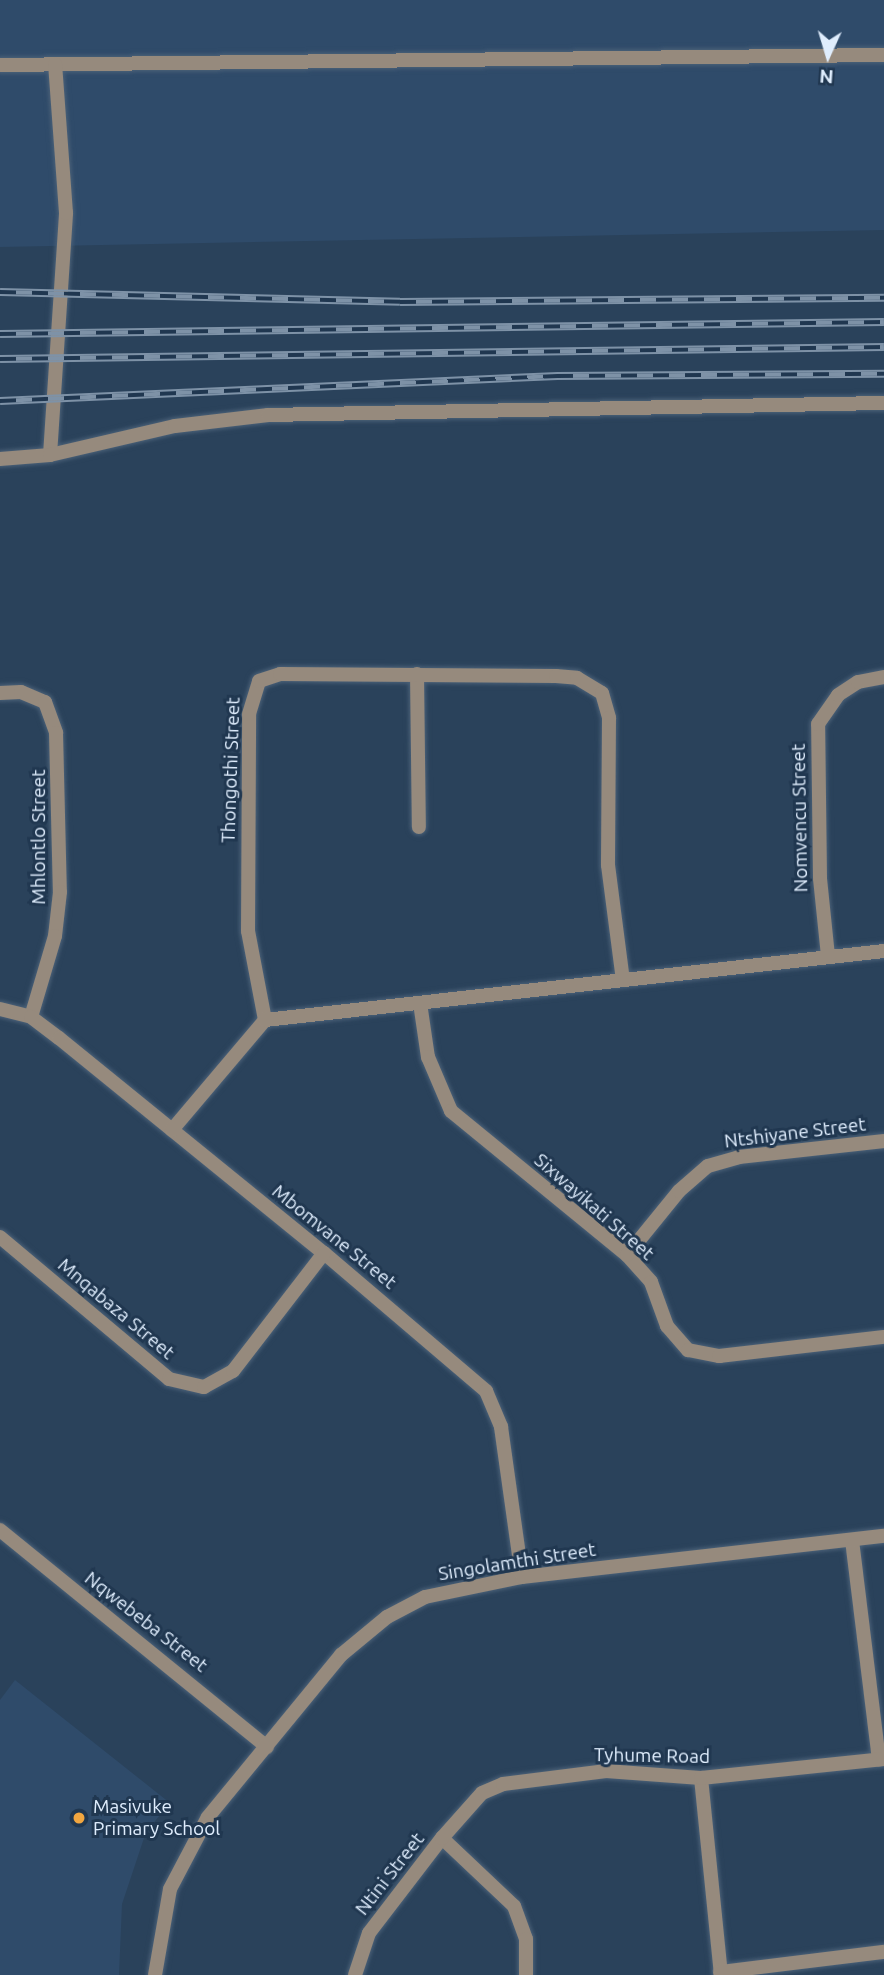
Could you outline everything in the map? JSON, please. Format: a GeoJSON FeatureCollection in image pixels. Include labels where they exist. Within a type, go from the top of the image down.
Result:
{"type":"FeatureCollection","features":[{"type":"Feature","properties":{"kind":"street"},"geometry":{"type":"LineString","coordinates":[[0,65],[884,55]]}},
{"type":"Feature","properties":{"kind":"street"},"geometry":{"type":"LineString","coordinates":[[50,455],[66,213],[55,64]]}},
{"type":"Feature","properties":{"kind":"street"},"geometry":{"type":"LineString","coordinates":[[0,459],[50,455],[175,426],[268,415],[884,403]]}},
{"type":"Feature","properties":{"kind":"street","name":"Thongothi Street"},"geometry":{"type":"LineString","coordinates":[[265,1020],[248,931],[249,714],[253,690],[259,681],[280,674],[577,678],[602,693],[609,718],[608,865],[623,980]]}},
{"type":"Feature","properties":{"kind":"street"},"geometry":{"type":"LineString","coordinates":[[417,674],[419,827]]}},
{"type":"Feature","properties":{"kind":"street","name":"Nomvencu Street"},"geometry":{"type":"LineString","coordinates":[[828,956],[820,878],[818,724],[838,695],[858,682],[884,677]]}},
{"type":"Feature","properties":{"kind":"street","name":"Mhlontlo Street"},"geometry":{"type":"LineString","coordinates":[[0,693],[21,692],[45,702],[56,733],[58,912],[50,958],[31,1017]]}},
{"type":"Feature","properties":{"kind":"street"},"geometry":{"type":"LineString","coordinates":[[172,1130],[265,1020],[884,951]]}},
{"type":"Feature","properties":{"kind":"street","name":"Sixwayikati Street"},"geometry":{"type":"LineString","coordinates":[[420,1003],[428,1057],[451,1111],[627,1255],[651,1282],[667,1326],[688,1350],[719,1356],[884,1337]]}},
{"type":"Feature","properties":{"kind":"street","name":"Mbomvane Street"},"geometry":{"type":"LineString","coordinates":[[0,1009],[31,1017],[324,1253],[472,1377],[496,1408],[522,1577]]}},
{"type":"Feature","properties":{"kind":"street","name":"Ntshiyane Street"},"geometry":{"type":"LineString","coordinates":[[627,1255],[679,1191],[708,1166],[739,1157],[884,1141]]}},
{"type":"Feature","properties":{"kind":"street","name":"Mnqabaza Street"},"geometry":{"type":"LineString","coordinates":[[0,1237],[170,1379],[204,1387],[233,1371],[324,1253]]}},
{"type":"Feature","properties":{"kind":"street","name":"Nqwebeba Street"},"geometry":{"type":"LineString","coordinates":[[0,1530],[267,1746]]}},
{"type":"Feature","properties":{"kind":"street","name":"Singolamthi Street"},"geometry":{"type":"LineString","coordinates":[[155,1975],[170,1889],[187,1851],[208,1817],[341,1655],[387,1617],[425,1597],[522,1577],[884,1536]]}},
{"type":"Feature","properties":{"kind":"street"},"geometry":{"type":"LineString","coordinates":[[852,1540],[882,1759]]}},
{"type":"Feature","properties":{"kind":"street","name":"Tyhume Road"},"geometry":{"type":"LineString","coordinates":[[442,1838],[482,1793],[503,1784],[606,1771],[701,1778],[882,1759]]}},
{"type":"Feature","properties":{"kind":"street"},"geometry":{"type":"LineString","coordinates":[[701,1778],[721,1973],[884,1952]]}},
{"type":"Feature","properties":{"kind":"street","name":"Ntini Street"},"geometry":{"type":"LineString","coordinates":[[355,1975],[369,1933],[442,1838],[488,1877],[514,1906],[526,1939],[526,1975]]}},
{"type":"Feature","properties":{"kind":"shaded area"},"geometry":{"type":"Polygon","coordinates":[[[0,0],[884,0],[884,230],[0,247],[0,0]]]}},
{"type":"Feature","properties":{"kind":"shaded area","name":"Masivuke Primary School"},"geometry":{"type":"Polygon","coordinates":[[[15,1680],[170,1803],[146,1832],[122,1904],[119,1975],[0,1975],[0,1700],[15,1680]]]}},
{"type":"Feature","properties":{"kind":"railway"},"geometry":{"type":"LineString","coordinates":[[0,292],[400,302],[884,298]]}},
{"type":"Feature","properties":{"kind":"railway"},"geometry":{"type":"LineString","coordinates":[[0,334],[884,322]]}},
{"type":"Feature","properties":{"kind":"railway"},"geometry":{"type":"LineString","coordinates":[[0,359],[884,347]]}},
{"type":"Feature","properties":{"kind":"railway"},"geometry":{"type":"LineString","coordinates":[[0,401],[557,376],[884,374]]}},
{"type":"Feature","properties":{"kind":"place","name":"Masivuke Primary School"},"geometry":{"type":"Point","coordinates":[79,1818]}}]}
